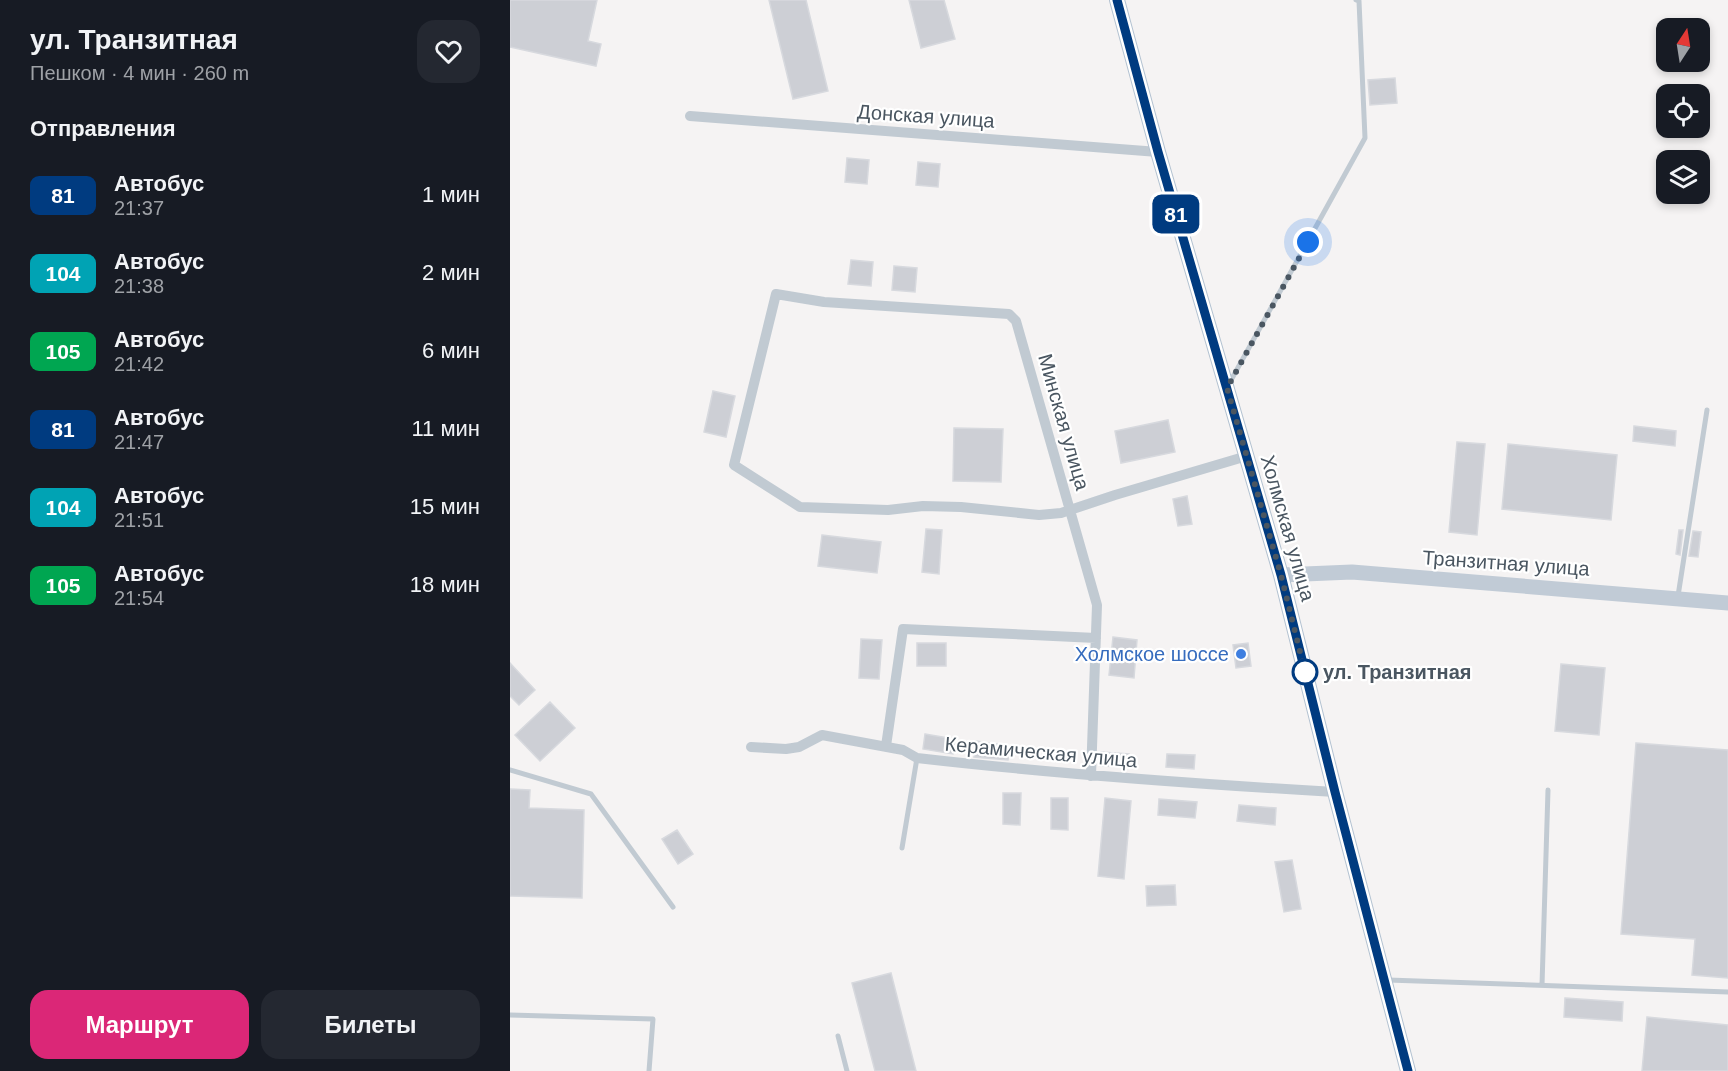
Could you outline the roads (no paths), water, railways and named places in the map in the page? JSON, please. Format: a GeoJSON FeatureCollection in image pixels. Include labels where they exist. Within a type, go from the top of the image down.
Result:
{"type":"FeatureCollection","features":[{"type":"Feature","properties":{"kind":"main road","name":"Холмская улица"},"geometry":{"type":"LineString","coordinates":[[1118,0],[1158,152],[1281,575],[1408,1071]]}},
{"type":"Feature","properties":{"kind":"main road","name":"Транзитная улица"},"geometry":{"type":"LineString","coordinates":[[1281,575],[1352,572],[1728,603]]}},
{"type":"Feature","properties":{"kind":"street","name":"Донская улица"},"geometry":{"type":"LineString","coordinates":[[690,116],[1158,152]]}},
{"type":"Feature","properties":{"kind":"street","name":"Минская улица"},"geometry":{"type":"LineString","coordinates":[[1071,509],[1061,513],[1039,514],[961,507],[923,506],[888,510],[800,507],[734,465],[776,294],[824,302],[1009,314],[1017,321],[1071,509],[1097,605],[1091,776]]}},
{"type":"Feature","properties":{"kind":"street"},"geometry":{"type":"LineString","coordinates":[[1071,509],[1247,456]]}},
{"type":"Feature","properties":{"kind":"street"},"geometry":{"type":"LineString","coordinates":[[886,746],[903,629],[1096,638]]}},
{"type":"Feature","properties":{"kind":"street","name":"Керамическая улица"},"geometry":{"type":"LineString","coordinates":[[751,747],[786,749],[799,747],[822,735],[903,750],[916,758],[1029,771],[1335,792]]}},
{"type":"Feature","properties":{"kind":"lane"},"geometry":{"type":"LineString","coordinates":[[1227,388],[1365,138],[1359,1],[1356,0]]}},
{"type":"Feature","properties":{"kind":"lane"},"geometry":{"type":"LineString","coordinates":[[1678,598],[1707,410]]}},
{"type":"Feature","properties":{"kind":"lane"},"geometry":{"type":"LineString","coordinates":[[902,848],[916,758]]}},
{"type":"Feature","properties":{"kind":"lane"},"geometry":{"type":"LineString","coordinates":[[510,770],[591,794],[673,907]]}},
{"type":"Feature","properties":{"kind":"lane"},"geometry":{"type":"LineString","coordinates":[[1542,986],[1548,790]]}},
{"type":"Feature","properties":{"kind":"lane"},"geometry":{"type":"LineString","coordinates":[[1383,980],[1728,992]]}},
{"type":"Feature","properties":{"kind":"lane"},"geometry":{"type":"LineString","coordinates":[[510,1015],[653,1018],[649,1071]]}},
{"type":"Feature","properties":{"kind":"lane"},"geometry":{"type":"LineString","coordinates":[[838,1036],[847,1071]]}},
{"type":"Feature","properties":{"kind":"place","name":"Холмское шоссе"},"geometry":{"type":"Point","coordinates":[1241,654]}},
{"type":"Feature","properties":{"kind":"place","name":"ул. Транзитная"},"geometry":{"type":"Point","coordinates":[1305,672]}}]}
